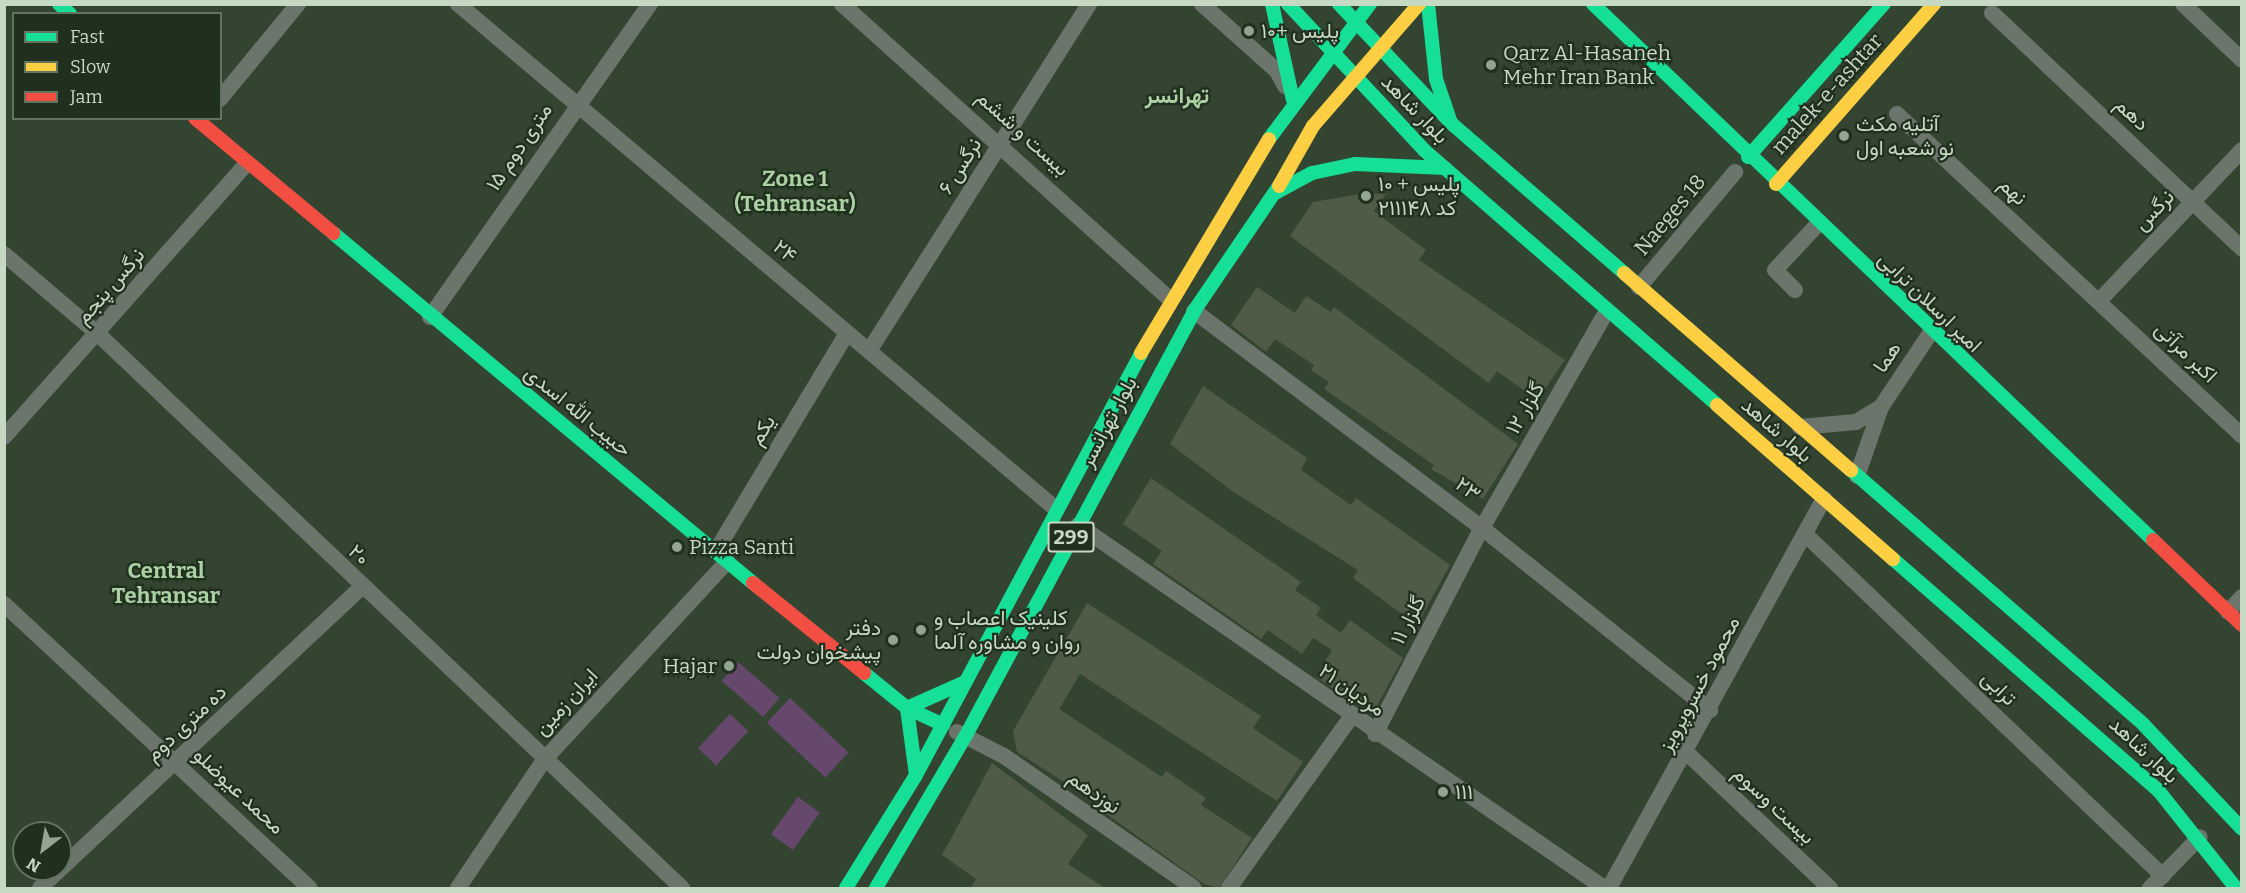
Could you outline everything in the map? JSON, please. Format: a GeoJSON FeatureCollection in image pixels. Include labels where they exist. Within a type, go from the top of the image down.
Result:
{"type":"FeatureCollection","features":[{"type":"Feature","properties":{"kind":"main road"},"geometry":{"type":"LineString","coordinates":[[1272,4],[1279,17],[1293,100]]}},
{"type":"Feature","properties":{"kind":"main road","name":"بلوار شاهد"},"geometry":{"type":"LineString","coordinates":[[1287,4],[1424,150],[2118,754],[2200,837],[2236,888]]}},
{"type":"Feature","properties":{"kind":"main road","name":"بلوار شاهد"},"geometry":{"type":"LineString","coordinates":[[1339,4],[1451,123],[2169,748],[2241,829]]}},
{"type":"Feature","properties":{"kind":"main road","name":"بلوار تهرانسر"},"geometry":{"type":"LineString","coordinates":[[846,888],[916,775],[1170,299],[1293,100],[1370,4]]}},
{"type":"Feature","properties":{"kind":"main road","name":"بلوار تهرانسر"},"geometry":{"type":"LineString","coordinates":[[876,888],[965,736],[1194,311],[1275,193],[1313,126],[1419,4]]}},
{"type":"Feature","properties":{"kind":"main road"},"geometry":{"type":"LineString","coordinates":[[1424,150],[1451,123],[1436,79],[1428,4]]}},
{"type":"Feature","properties":{"kind":"main road","name":"امیر ارسلان ترابی"},"geometry":{"type":"LineString","coordinates":[[1593,4],[1776,184],[2241,625]]}},
{"type":"Feature","properties":{"kind":"main road","name":"malek-e-ashtar"},"geometry":{"type":"LineString","coordinates":[[1748,157],[1884,4]]}},
{"type":"Feature","properties":{"kind":"main road","name":"malek-e-ashtar"},"geometry":{"type":"LineString","coordinates":[[1776,184],[1934,4]]}},
{"type":"Feature","properties":{"kind":"main road","name":"حبیب الله اسدی"},"geometry":{"type":"LineString","coordinates":[[200,120],[430,317],[721,556],[908,708],[943,725]]}},
{"type":"Feature","properties":{"kind":"main road"},"geometry":{"type":"LineString","coordinates":[[1275,193],[1312,173],[1355,164],[1403,162],[1445,168]]}},
{"type":"Feature","properties":{"kind":"main road"},"geometry":{"type":"LineString","coordinates":[[916,775],[908,708],[965,682]]}},
{"type":"Feature","properties":{"kind":"main road"},"geometry":{"type":"LineString","coordinates":[[954,702],[956,714],[963,719],[977,713]]}},
{"type":"Feature","properties":{"kind":"main road"},"geometry":{"type":"LineString","coordinates":[[929,751],[942,741],[949,745],[949,763]]}},
{"type":"Feature","properties":{"kind":"street"},"geometry":{"type":"LineString","coordinates":[[222,97],[297,4]]}},
{"type":"Feature","properties":{"kind":"street","name":"۲۴"},"geometry":{"type":"LineString","coordinates":[[459,4],[1056,509]]}},
{"type":"Feature","properties":{"kind":"street","name":"۱۵ متری دوم"},"geometry":{"type":"LineString","coordinates":[[430,317],[576,104],[650,4]]}},
{"type":"Feature","properties":{"kind":"street","name":"بیست و ششم"},"geometry":{"type":"LineString","coordinates":[[842,4],[1001,143],[1170,299]]}},
{"type":"Feature","properties":{"kind":"street","name":"نرگس ۶"},"geometry":{"type":"LineString","coordinates":[[869,351],[1089,4]]}},
{"type":"Feature","properties":{"kind":"street"},"geometry":{"type":"LineString","coordinates":[[1202,4],[1277,71],[1293,100]]}},
{"type":"Feature","properties":{"kind":"street"},"geometry":{"type":"LineString","coordinates":[[2183,4],[2241,60]]}},
{"type":"Feature","properties":{"kind":"street","name":"دهم"},"geometry":{"type":"LineString","coordinates":[[1992,13],[2241,249]]}},
{"type":"Feature","properties":{"kind":"street","name":"نهم"},"geometry":{"type":"LineString","coordinates":[[1897,114],[2098,301]]}},
{"type":"Feature","properties":{"kind":"street","name":"نرگس"},"geometry":{"type":"LineString","coordinates":[[2098,301],[2241,150]]}},
{"type":"Feature","properties":{"kind":"street","name":"نرگس پنجم"},"geometry":{"type":"LineString","coordinates":[[4,437],[248,163]]}},
{"type":"Feature","properties":{"kind":"street","name":"Naeges 18"},"geometry":{"type":"LineString","coordinates":[[1639,287],[1735,172]]}},
{"type":"Feature","properties":{"kind":"street"},"geometry":{"type":"LineString","coordinates":[[1795,290],[1775,270],[1818,224]]}},
{"type":"Feature","properties":{"kind":"street","name":"۲۰"},"geometry":{"type":"LineString","coordinates":[[4,254],[98,334],[361,588],[682,888]]}},
{"type":"Feature","properties":{"kind":"street","name":"اکبر مرآتی"},"geometry":{"type":"LineString","coordinates":[[2098,301],[2241,436]]}},
{"type":"Feature","properties":{"kind":"street","name":"۲۳"},"geometry":{"type":"LineString","coordinates":[[1194,311],[1482,528],[1710,710]]}},
{"type":"Feature","properties":{"kind":"street","name":"گلزار ۱۲"},"geometry":{"type":"LineString","coordinates":[[1482,528],[1607,311]]}},
{"type":"Feature","properties":{"kind":"street","name":"هما"},"geometry":{"type":"LineString","coordinates":[[1881,407],[1931,332]]}},
{"type":"Feature","properties":{"kind":"street","name":"یکم"},"geometry":{"type":"LineString","coordinates":[[721,556],[847,333]]}},
{"type":"Feature","properties":{"kind":"street"},"geometry":{"type":"LineString","coordinates":[[1800,427],[1856,422],[1881,407]]}},
{"type":"Feature","properties":{"kind":"street"},"geometry":{"type":"LineString","coordinates":[[1857,476],[1881,407]]}},
{"type":"Feature","properties":{"kind":"street","name":"محمود خسروپرویز"},"geometry":{"type":"LineString","coordinates":[[1609,888],[1687,753],[1824,498]]}},
{"type":"Feature","properties":{"kind":"street","name":"۲۱ مردیان"},"geometry":{"type":"LineString","coordinates":[[1077,525],[1375,734],[1604,888]]}},
{"type":"Feature","properties":{"kind":"street","name":"گلزار ۱۱"},"geometry":{"type":"LineString","coordinates":[[1375,734],[1482,528]]}},
{"type":"Feature","properties":{"kind":"street","name":"ترابی"},"geometry":{"type":"LineString","coordinates":[[1805,534],[2163,876]]}},
{"type":"Feature","properties":{"kind":"street","name":"ایران زمین"},"geometry":{"type":"LineString","coordinates":[[458,888],[544,760],[721,556]]}},
{"type":"Feature","properties":{"kind":"street","name":"ده متری دوم"},"geometry":{"type":"LineString","coordinates":[[40,888],[176,764],[361,588]]}},
{"type":"Feature","properties":{"kind":"street"},"geometry":{"type":"LineString","coordinates":[[2228,612],[2241,597]]}},
{"type":"Feature","properties":{"kind":"street","name":"محمد عیوضلو"},"geometry":{"type":"LineString","coordinates":[[4,604],[310,888]]}},
{"type":"Feature","properties":{"kind":"street"},"geometry":{"type":"LineString","coordinates":[[1229,888],[1351,717]]}},
{"type":"Feature","properties":{"kind":"street","name":"نوزدهم"},"geometry":{"type":"LineString","coordinates":[[943,725],[1004,756],[1194,888]]}},
{"type":"Feature","properties":{"kind":"street","name":"بیست وسوم"},"geometry":{"type":"LineString","coordinates":[[1687,753],[1830,888]]}},
{"type":"Feature","properties":{"kind":"street"},"geometry":{"type":"LineString","coordinates":[[2150,888],[2200,837]]}},
{"type":"Feature","properties":{"kind":"shaded area"},"geometry":{"type":"Polygon","coordinates":[[[738,662],[780,698],[763,717],[722,681],[738,662]]]}},
{"type":"Feature","properties":{"kind":"shaded area"},"geometry":{"type":"Polygon","coordinates":[[[790,698],[849,753],[825,777],[767,723],[790,698]]]}},
{"type":"Feature","properties":{"kind":"shaded area"},"geometry":{"type":"Polygon","coordinates":[[[730,714],[748,731],[716,765],[698,748],[730,714]]]}},
{"type":"Feature","properties":{"kind":"shaded area"},"geometry":{"type":"Polygon","coordinates":[[[798,797],[820,813],[793,850],[771,834],[798,797]]]}},
{"type":"Feature","properties":{"kind":"building"},"geometry":{"type":"Polygon","coordinates":[[[1367,193],[1386,194],[1374,211],[1426,250],[1419,260],[1565,360],[1537,400],[1497,371],[1489,383],[1290,236],[1313,202],[1367,193]]]}},
{"type":"Feature","properties":{"kind":"building"},"geometry":{"type":"Polygon","coordinates":[[[1257,287],[1295,313],[1306,296],[1331,312],[1334,307],[1518,444],[1483,499],[1431,469],[1434,465],[1324,389],[1329,382],[1311,370],[1314,365],[1275,339],[1266,352],[1231,325],[1257,287]]]}},
{"type":"Feature","properties":{"kind":"building"},"geometry":{"type":"Polygon","coordinates":[[[1203,386],[1307,458],[1301,470],[1351,505],[1356,498],[1450,565],[1417,625],[1353,578],[1358,570],[1235,493],[1170,444],[1203,386]]]}},
{"type":"Feature","properties":{"kind":"building"},"geometry":{"type":"Polygon","coordinates":[[[1151,478],[1301,582],[1295,590],[1321,608],[1316,615],[1341,633],[1350,620],[1403,658],[1372,715],[1316,677],[1332,650],[1313,638],[1302,654],[1268,630],[1261,639],[1153,564],[1162,551],[1123,524],[1151,478]]]}},
{"type":"Feature","properties":{"kind":"building"},"geometry":{"type":"Polygon","coordinates":[[[1087,603],[1261,716],[1253,728],[1303,762],[1277,801],[1080,674],[1059,709],[1162,777],[1166,771],[1206,798],[1201,805],[1252,838],[1219,888],[1204,884],[1105,813],[1107,809],[1017,752],[1013,731],[1087,603]]]}},
{"type":"Feature","properties":{"kind":"building"},"geometry":{"type":"Polygon","coordinates":[[[992,763],[1088,835],[1068,864],[1105,888],[970,888],[976,879],[942,855],[992,763]]]}},
{"type":"Feature","properties":{"kind":"traffic: fast"},"geometry":{"type":"LineString","coordinates":[[59,4],[68,12]]}},
{"type":"Feature","properties":{"kind":"traffic: fast"},"geometry":{"type":"LineString","coordinates":[[1272,4],[1293,100]]}},
{"type":"Feature","properties":{"kind":"traffic: fast"},"geometry":{"type":"LineString","coordinates":[[1288,4],[1424,150],[1717,405]]}},
{"type":"Feature","properties":{"kind":"traffic: fast"},"geometry":{"type":"LineString","coordinates":[[1339,4],[1451,123],[1624,273]]}},
{"type":"Feature","properties":{"kind":"traffic: fast"},"geometry":{"type":"LineString","coordinates":[[1269,139],[1370,4]]}},
{"type":"Feature","properties":{"kind":"traffic: fast"},"geometry":{"type":"LineString","coordinates":[[1428,4],[1436,79],[1451,123]]}},
{"type":"Feature","properties":{"kind":"traffic: fast"},"geometry":{"type":"LineString","coordinates":[[1593,4],[2153,540]]}},
{"type":"Feature","properties":{"kind":"traffic: fast"},"geometry":{"type":"LineString","coordinates":[[1748,157],[1884,4]]}},
{"type":"Feature","properties":{"kind":"traffic: fast"},"geometry":{"type":"LineString","coordinates":[[1275,193],[1312,173],[1355,164],[1445,168]]}},
{"type":"Feature","properties":{"kind":"traffic: fast"},"geometry":{"type":"LineString","coordinates":[[876,888],[965,737],[1194,311],[1279,186]]}},
{"type":"Feature","properties":{"kind":"traffic: fast"},"geometry":{"type":"LineString","coordinates":[[333,233],[753,583]]}},
{"type":"Feature","properties":{"kind":"traffic: fast"},"geometry":{"type":"LineString","coordinates":[[846,888],[916,775],[1141,353]]}},
{"type":"Feature","properties":{"kind":"traffic: fast"},"geometry":{"type":"LineString","coordinates":[[1851,470],[2144,725],[2242,829]]}},
{"type":"Feature","properties":{"kind":"traffic: fast"},"geometry":{"type":"LineString","coordinates":[[1893,559],[2158,790],[2236,888]]}},
{"type":"Feature","properties":{"kind":"traffic: fast"},"geometry":{"type":"LineString","coordinates":[[864,673],[907,708],[943,725]]}},
{"type":"Feature","properties":{"kind":"traffic: fast"},"geometry":{"type":"LineString","coordinates":[[916,775],[907,708],[965,682]]}},
{"type":"Feature","properties":{"kind":"traffic: slow"},"geometry":{"type":"LineString","coordinates":[[1279,186],[1313,126],[1419,4]]}},
{"type":"Feature","properties":{"kind":"traffic: slow"},"geometry":{"type":"LineString","coordinates":[[1776,184],[1934,4]]}},
{"type":"Feature","properties":{"kind":"traffic: slow"},"geometry":{"type":"LineString","coordinates":[[1141,353],[1269,139]]}},
{"type":"Feature","properties":{"kind":"traffic: slow"},"geometry":{"type":"LineString","coordinates":[[1624,273],[1851,470]]}},
{"type":"Feature","properties":{"kind":"traffic: slow"},"geometry":{"type":"LineString","coordinates":[[1717,405],[1893,559]]}},
{"type":"Feature","properties":{"kind":"traffic: jam"},"geometry":{"type":"LineString","coordinates":[[197,120],[333,233]]}},
{"type":"Feature","properties":{"kind":"traffic: jam"},"geometry":{"type":"LineString","coordinates":[[2153,540],[2242,625]]}},
{"type":"Feature","properties":{"kind":"traffic: jam"},"geometry":{"type":"LineString","coordinates":[[753,583],[864,673]]}},
{"type":"Feature","properties":{"kind":"place","name":"پلیس +۱۰"},"geometry":{"type":"Point","coordinates":[1249,31]}},
{"type":"Feature","properties":{"kind":"place","name":"Qarz Al-Hasaneh Mehr Iran Bank"},"geometry":{"type":"Point","coordinates":[1491,65]}},
{"type":"Feature","properties":{"kind":"place","name":"آتلیه مکث نو شعبه اول"},"geometry":{"type":"Point","coordinates":[1844,136]}},
{"type":"Feature","properties":{"kind":"place","name":"پلیس + ۱۰ کد ۲۱۱۱۴۸"},"geometry":{"type":"Point","coordinates":[1366,196]}},
{"type":"Feature","properties":{"kind":"place","name":"Pizza Santi"},"geometry":{"type":"Point","coordinates":[677,547]}},
{"type":"Feature","properties":{"kind":"place","name":"کلینیک اعصاب و روان و مشاوره آلما"},"geometry":{"type":"Point","coordinates":[921,630]}},
{"type":"Feature","properties":{"kind":"place","name":"دفتر پیشخوان دولت"},"geometry":{"type":"Point","coordinates":[893,640]}},
{"type":"Feature","properties":{"kind":"place","name":"Hajar"},"geometry":{"type":"Point","coordinates":[729,666]}},
{"type":"Feature","properties":{"kind":"place","name":"۱۱۱"},"geometry":{"type":"Point","coordinates":[1443,792]}},
{"type":"Feature","properties":{"kind":"district","name":"تهرانسر"},"geometry":{"type":"Point","coordinates":[1177,96]}},
{"type":"Feature","properties":{"kind":"district","name":"Zone 1 (Tehransar)"},"geometry":{"type":"Point","coordinates":[795,190]}},
{"type":"Feature","properties":{"kind":"district","name":"Central Tehransar"},"geometry":{"type":"Point","coordinates":[166,582]}}]}
